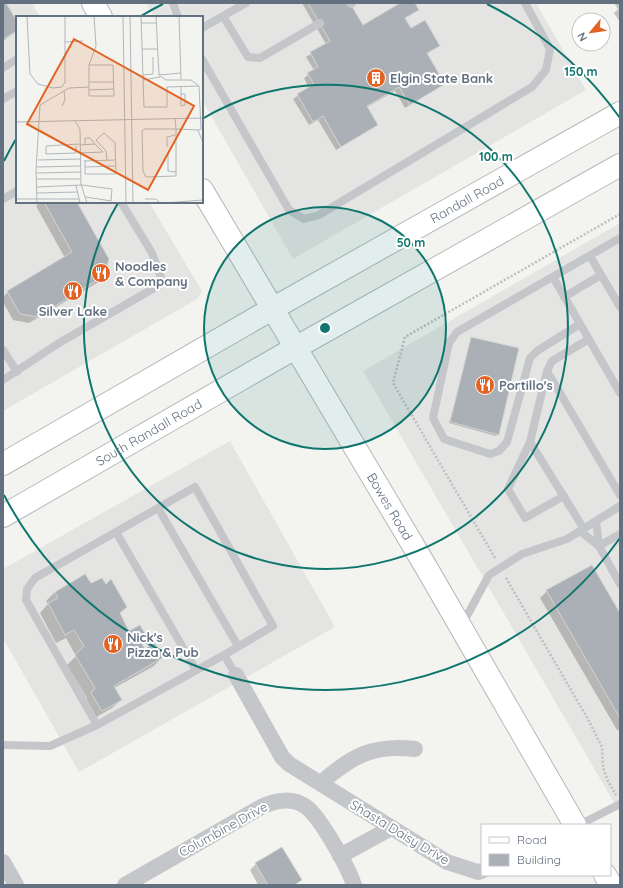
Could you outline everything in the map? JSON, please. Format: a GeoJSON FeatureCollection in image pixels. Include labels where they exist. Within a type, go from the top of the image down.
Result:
{"type":"FeatureCollection","features":[{"type":"Feature","properties":{"kind":"main road"},"geometry":{"type":"LineString","coordinates":[[93,3],[100,16]]}},
{"type":"Feature","properties":{"kind":"main road","name":"Randall Road"},"geometry":{"type":"LineString","coordinates":[[272,309],[620,113]]}},
{"type":"Feature","properties":{"kind":"main road"},"geometry":{"type":"LineString","coordinates":[[295,348],[620,165]]}},
{"type":"Feature","properties":{"kind":"main road","name":"Bowes Road"},"geometry":{"type":"LineString","coordinates":[[203,192],[461,627],[574,824]]}},
{"type":"Feature","properties":{"kind":"main road"},"geometry":{"type":"LineString","coordinates":[[3,464],[272,309]]}},
{"type":"Feature","properties":{"kind":"main road","name":"South Randall Road"},"geometry":{"type":"LineString","coordinates":[[3,516],[295,348]]}},
{"type":"Feature","properties":{"kind":"main road"},"geometry":{"type":"LineString","coordinates":[[606,876],[611,885]]}},
{"type":"Feature","properties":{"kind":"street","name":"Shasta Daisy Drive"},"geometry":{"type":"LineString","coordinates":[[236,675],[282,757],[297,770],[321,783],[447,862],[478,872],[481,871]]}},
{"type":"Feature","properties":{"kind":"street"},"geometry":{"type":"LineString","coordinates":[[321,783],[354,757],[374,750],[399,747],[415,749]]}},
{"type":"Feature","properties":{"kind":"street","name":"Columbine Drive"},"geometry":{"type":"LineString","coordinates":[[125,885],[263,806],[279,801],[295,801],[305,806],[314,815],[340,856],[354,885]]}},
{"type":"Feature","properties":{"kind":"street"},"geometry":{"type":"LineString","coordinates":[[340,856],[391,828]]}},
{"type":"Feature","properties":{"kind":"street"},"geometry":{"type":"LineString","coordinates":[[3,862],[16,885]]}},
{"type":"Feature","properties":{"kind":"lane"},"geometry":{"type":"LineString","coordinates":[[173,3],[178,16]]}},
{"type":"Feature","properties":{"kind":"lane"},"geometry":{"type":"LineString","coordinates":[[203,27],[246,3]]}},
{"type":"Feature","properties":{"kind":"lane"},"geometry":{"type":"LineString","coordinates":[[203,61],[290,210],[304,219],[320,215],[532,87],[546,70],[550,50],[525,3]]}},
{"type":"Feature","properties":{"kind":"lane"},"geometry":{"type":"LineString","coordinates":[[223,16],[248,57],[260,58],[320,23]]}},
{"type":"Feature","properties":{"kind":"lane"},"geometry":{"type":"LineString","coordinates":[[3,68],[16,60]]}},
{"type":"Feature","properties":{"kind":"lane"},"geometry":{"type":"LineString","coordinates":[[3,99],[16,92]]}},
{"type":"Feature","properties":{"kind":"lane"},"geometry":{"type":"LineString","coordinates":[[3,199],[16,192]]}},
{"type":"Feature","properties":{"kind":"lane"},"geometry":{"type":"LineString","coordinates":[[3,380],[59,343],[163,283],[152,253],[122,203]]}},
{"type":"Feature","properties":{"kind":"lane"},"geometry":{"type":"LineString","coordinates":[[580,324],[537,351],[530,358],[508,442],[499,451],[490,454],[444,439],[433,418],[449,343],[457,332],[620,238]]}},
{"type":"Feature","properties":{"kind":"lane"},"geometry":{"type":"LineString","coordinates":[[590,256],[620,307]]}},
{"type":"Feature","properties":{"kind":"lane"},"geometry":{"type":"LineString","coordinates":[[564,297],[601,275]]}},
{"type":"Feature","properties":{"kind":"lane"},"geometry":{"type":"LineString","coordinates":[[552,277],[620,393]]}},
{"type":"Feature","properties":{"kind":"lane"},"geometry":{"type":"LineString","coordinates":[[564,496],[525,518],[508,489],[530,442],[547,371],[552,361],[589,339]]}},
{"type":"Feature","properties":{"kind":"lane"},"geometry":{"type":"LineString","coordinates":[[3,350],[17,372]]}},
{"type":"Feature","properties":{"kind":"lane"},"geometry":{"type":"LineString","coordinates":[[547,371],[620,495]]}},
{"type":"Feature","properties":{"kind":"lane"},"geometry":{"type":"LineString","coordinates":[[530,442],[564,496],[582,530],[599,546],[620,584]]}},
{"type":"Feature","properties":{"kind":"lane"},"geometry":{"type":"LineString","coordinates":[[3,745],[50,746],[98,725],[273,626],[195,487],[35,578],[27,589],[26,600],[98,725]]}},
{"type":"Feature","properties":{"kind":"lane"},"geometry":{"type":"LineString","coordinates":[[461,627],[489,575],[522,554],[567,539],[620,506]]}},
{"type":"Feature","properties":{"kind":"lane"},"geometry":{"type":"LineString","coordinates":[[158,508],[238,646]]}},
{"type":"Feature","properties":{"kind":"lane"},"geometry":{"type":"LineString","coordinates":[[596,521],[599,546]]}},
{"type":"Feature","properties":{"kind":"lane"},"geometry":{"type":"LineString","coordinates":[[116,532],[196,670]]}},
{"type":"Feature","properties":{"kind":"lane"},"geometry":{"type":"LineString","coordinates":[[599,546],[620,534]]}},
{"type":"Feature","properties":{"kind":"lane"},"geometry":{"type":"LineString","coordinates":[[224,655],[236,675]]}},
{"type":"Feature","properties":{"kind":"lane"},"geometry":{"type":"LineString","coordinates":[[580,824],[618,800]]}},
{"type":"Feature","properties":{"kind":"path"},"geometry":{"type":"LineString","coordinates":[[618,800],[603,768],[602,747],[589,721],[393,383],[405,337],[620,214]]}},
{"type":"Feature","properties":{"kind":"shaded area"},"geometry":{"type":"Polygon","coordinates":[[[3,3],[32,3],[39,16],[16,16],[16,203],[150,203],[202,291],[197,299],[3,411],[3,3]]]}},
{"type":"Feature","properties":{"kind":"shaded area"},"geometry":{"type":"Polygon","coordinates":[[[146,3],[536,3],[586,90],[293,259],[203,102],[203,16],[153,16],[146,3]]]}},
{"type":"Feature","properties":{"kind":"shaded area"},"geometry":{"type":"Polygon","coordinates":[[[620,223],[620,813],[363,371],[620,223]]]}},
{"type":"Feature","properties":{"kind":"shaded area"},"geometry":{"type":"Polygon","coordinates":[[[230,441],[335,627],[79,772],[3,638],[3,569],[230,441]]]}},
{"type":"Feature","properties":{"kind":"building"},"geometry":{"type":"Polygon","coordinates":[[[3,3],[6,3],[16,19],[16,32],[3,39],[3,3]]]}},
{"type":"Feature","properties":{"kind":"building","name":"Elgin State Bank"},"geometry":{"type":"Polygon","coordinates":[[[308,3],[350,3],[363,25],[400,3],[415,3],[419,10],[405,18],[411,28],[425,20],[440,46],[427,53],[445,84],[410,105],[399,87],[367,106],[378,125],[341,147],[323,116],[313,122],[297,94],[314,84],[307,73],[318,67],[310,52],[330,41],[308,3]]]}},
{"type":"Feature","properties":{"kind":"building"},"geometry":{"type":"Polygon","coordinates":[[[45,203],[78,203],[109,259],[104,276],[37,317],[20,314],[7,291],[72,252],[45,203]]]}},
{"type":"Feature","properties":{"kind":"building","name":"Portillo's"},"geometry":{"type":"Polygon","coordinates":[[[471,337],[519,348],[499,435],[450,422],[471,337]]]}},
{"type":"Feature","properties":{"kind":"building"},"geometry":{"type":"Polygon","coordinates":[[[592,565],[620,613],[620,718],[546,590],[592,565]]]}},
{"type":"Feature","properties":{"kind":"building","name":"Nick's Pizza & Pub"},"geometry":{"type":"Polygon","coordinates":[[[85,574],[91,583],[102,578],[106,584],[111,579],[127,607],[120,613],[129,631],[140,625],[146,635],[140,640],[145,649],[154,642],[164,657],[114,686],[122,700],[102,711],[91,693],[95,688],[75,655],[84,646],[74,630],[65,635],[48,603],[58,598],[55,592],[85,574]]]}},
{"type":"Feature","properties":{"kind":"building"},"geometry":{"type":"Polygon","coordinates":[[[282,847],[302,880],[294,885],[268,885],[255,863],[282,847]]]}},
{"type":"Feature","properties":{"kind":"place","name":"Elgin State Bank"},"geometry":{"type":"Point","coordinates":[376,78]}},
{"type":"Feature","properties":{"kind":"place","name":"Noodles & Company"},"geometry":{"type":"Point","coordinates":[101,273]}},
{"type":"Feature","properties":{"kind":"place","name":"Silver Lake"},"geometry":{"type":"Point","coordinates":[73,291]}},
{"type":"Feature","properties":{"kind":"place","name":"Portillo's"},"geometry":{"type":"Point","coordinates":[485,385]}},
{"type":"Feature","properties":{"kind":"place","name":"Nick's Pizza & Pub"},"geometry":{"type":"Point","coordinates":[113,644]}}]}
